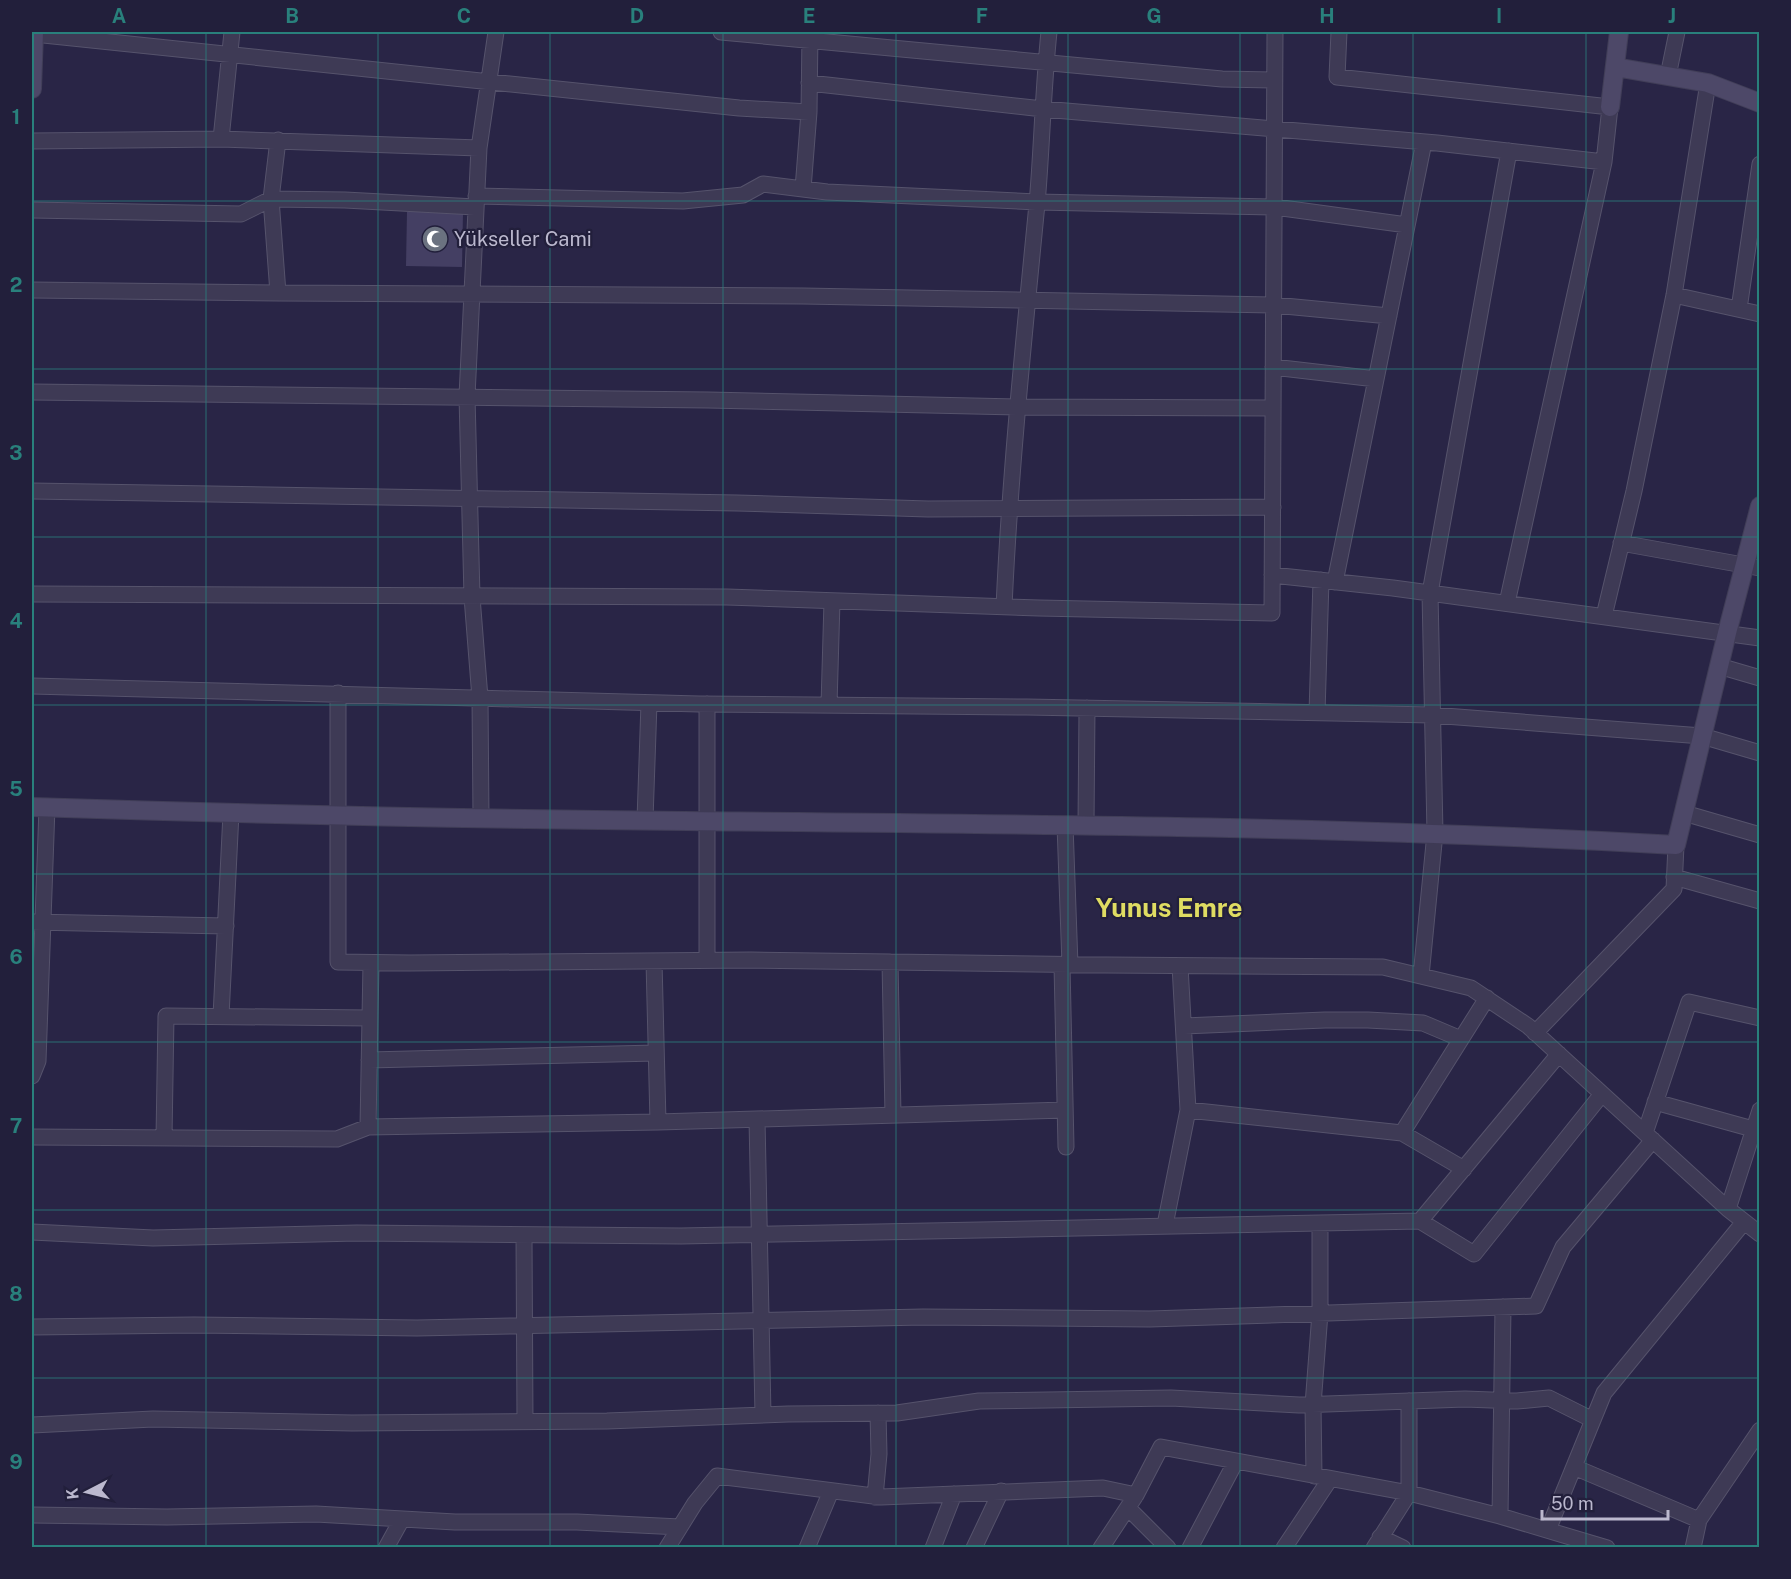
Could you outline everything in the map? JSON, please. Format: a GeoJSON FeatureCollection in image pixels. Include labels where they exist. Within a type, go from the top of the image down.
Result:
{"type":"FeatureCollection","features":[{"type":"Feature","properties":{"kind":"main road"},"geometry":{"type":"LineString","coordinates":[[1610,107],[1619,32]]}},
{"type":"Feature","properties":{"kind":"main road"},"geometry":{"type":"LineString","coordinates":[[32,88],[34,33]]}},
{"type":"Feature","properties":{"kind":"main road"},"geometry":{"type":"LineString","coordinates":[[1615,67],[1708,82],[1760,103]]}},
{"type":"Feature","properties":{"kind":"main road"},"geometry":{"type":"LineString","coordinates":[[39,807],[340,816],[1086,825],[1435,833],[1676,845],[1727,633],[1752,567],[1760,506]]}},
{"type":"Feature","properties":{"kind":"street"},"geometry":{"type":"LineString","coordinates":[[221,139],[232,32]]}},
{"type":"Feature","properties":{"kind":"street"},"geometry":{"type":"LineString","coordinates":[[481,818],[480,698],[472,597],[466,396],[479,148],[496,32]]}},
{"type":"Feature","properties":{"kind":"street"},"geometry":{"type":"LineString","coordinates":[[721,32],[810,36],[1222,79],[1274,80]]}},
{"type":"Feature","properties":{"kind":"street"},"geometry":{"type":"LineString","coordinates":[[1004,607],[1009,509],[1026,301],[1037,202],[1049,32]]}},
{"type":"Feature","properties":{"kind":"street"},"geometry":{"type":"LineString","coordinates":[[32,594],[715,597],[1272,613],[1275,32]]}},
{"type":"Feature","properties":{"kind":"street"},"geometry":{"type":"LineString","coordinates":[[1339,32],[1337,77],[1610,107],[1604,162],[1507,603]]}},
{"type":"Feature","properties":{"kind":"street"},"geometry":{"type":"LineString","coordinates":[[1668,76],[1677,32]]}},
{"type":"Feature","properties":{"kind":"street"},"geometry":{"type":"LineString","coordinates":[[34,33],[739,108],[809,112]]}},
{"type":"Feature","properties":{"kind":"street"},"geometry":{"type":"LineString","coordinates":[[803,189],[809,112],[810,36]]}},
{"type":"Feature","properties":{"kind":"street"},"geometry":{"type":"LineString","coordinates":[[1604,616],[1674,295],[1708,82]]}},
{"type":"Feature","properties":{"kind":"street"},"geometry":{"type":"LineString","coordinates":[[809,83],[1043,109],[1424,142],[1604,162]]}},
{"type":"Feature","properties":{"kind":"street"},"geometry":{"type":"LineString","coordinates":[[32,141],[221,139],[479,148]]}},
{"type":"Feature","properties":{"kind":"street"},"geometry":{"type":"LineString","coordinates":[[278,140],[271,199],[278,293]]}},
{"type":"Feature","properties":{"kind":"street"},"geometry":{"type":"LineString","coordinates":[[1317,713],[1328,581],[1376,379],[1424,142]]}},
{"type":"Feature","properties":{"kind":"street"},"geometry":{"type":"LineString","coordinates":[[1421,976],[1435,833],[1430,593],[1509,151]]}},
{"type":"Feature","properties":{"kind":"street"},"geometry":{"type":"LineString","coordinates":[[1739,309],[1760,164]]}},
{"type":"Feature","properties":{"kind":"street"},"geometry":{"type":"LineString","coordinates":[[32,210],[241,214],[271,199],[476,202],[683,201],[742,195],[763,184],[827,192],[1037,202],[1275,207],[1407,225]]}},
{"type":"Feature","properties":{"kind":"street"},"geometry":{"type":"LineString","coordinates":[[32,290],[802,296],[1274,305],[1389,316]]}},
{"type":"Feature","properties":{"kind":"street"},"geometry":{"type":"LineString","coordinates":[[1674,295],[1760,314]]}},
{"type":"Feature","properties":{"kind":"street"},"geometry":{"type":"LineString","coordinates":[[1273,367],[1376,379]]}},
{"type":"Feature","properties":{"kind":"street"},"geometry":{"type":"LineString","coordinates":[[32,392],[466,396],[1017,407],[1273,408]]}},
{"type":"Feature","properties":{"kind":"street"},"geometry":{"type":"LineString","coordinates":[[32,491],[737,503],[928,509],[1273,507]]}},
{"type":"Feature","properties":{"kind":"street"},"geometry":{"type":"LineString","coordinates":[[1621,543],[1752,567]]}},
{"type":"Feature","properties":{"kind":"street"},"geometry":{"type":"LineString","coordinates":[[1272,575],[1430,593],[1760,638]]}},
{"type":"Feature","properties":{"kind":"street"},"geometry":{"type":"LineString","coordinates":[[829,705],[832,601]]}},
{"type":"Feature","properties":{"kind":"street"},"geometry":{"type":"LineString","coordinates":[[1719,666],[1760,678]]}},
{"type":"Feature","properties":{"kind":"street"},"geometry":{"type":"LineString","coordinates":[[32,686],[649,703],[1432,715],[1702,736],[1760,753]]}},
{"type":"Feature","properties":{"kind":"street"},"geometry":{"type":"LineString","coordinates":[[338,693],[340,816],[338,962],[706,960],[1383,967],[1471,988],[1487,998],[1536,1033],[1728,1209],[1760,1234]]}},
{"type":"Feature","properties":{"kind":"street"},"geometry":{"type":"LineString","coordinates":[[645,820],[649,703]]}},
{"type":"Feature","properties":{"kind":"street"},"geometry":{"type":"LineString","coordinates":[[706,960],[707,704]]}},
{"type":"Feature","properties":{"kind":"street"},"geometry":{"type":"LineString","coordinates":[[1086,825],[1087,708]]}},
{"type":"Feature","properties":{"kind":"street"},"geometry":{"type":"LineString","coordinates":[[32,1076],[38,1060],[39,807]]}},
{"type":"Feature","properties":{"kind":"street"},"geometry":{"type":"LineString","coordinates":[[221,1016],[231,813]]}},
{"type":"Feature","properties":{"kind":"street"},"geometry":{"type":"LineString","coordinates":[[1684,813],[1760,835]]}},
{"type":"Feature","properties":{"kind":"street"},"geometry":{"type":"LineString","coordinates":[[1065,825],[1066,1147]]}},
{"type":"Feature","properties":{"kind":"street"},"geometry":{"type":"LineString","coordinates":[[1536,1033],[1674,889],[1676,845]]}},
{"type":"Feature","properties":{"kind":"street"},"geometry":{"type":"LineString","coordinates":[[1674,877],[1760,901]]}},
{"type":"Feature","properties":{"kind":"street"},"geometry":{"type":"LineString","coordinates":[[37,922],[226,926]]}},
{"type":"Feature","properties":{"kind":"street"},"geometry":{"type":"LineString","coordinates":[[654,961],[658,1122]]}},
{"type":"Feature","properties":{"kind":"street"},"geometry":{"type":"LineString","coordinates":[[891,962],[893,1115]]}},
{"type":"Feature","properties":{"kind":"street"},"geometry":{"type":"LineString","coordinates":[[368,1127],[371,963]]}},
{"type":"Feature","properties":{"kind":"street"},"geometry":{"type":"LineString","coordinates":[[1166,1225],[1188,1110],[1180,966]]}},
{"type":"Feature","properties":{"kind":"street"},"geometry":{"type":"LineString","coordinates":[[1402,1133],[1487,998]]}},
{"type":"Feature","properties":{"kind":"street"},"geometry":{"type":"LineString","coordinates":[[32,1327],[194,1325],[417,1328],[923,1317],[1150,1319],[1536,1306],[1563,1247],[1649,1136],[1656,1102],[1689,1002],[1760,1018]]}},
{"type":"Feature","properties":{"kind":"street"},"geometry":{"type":"LineString","coordinates":[[164,1138],[166,1016],[369,1018]]}},
{"type":"Feature","properties":{"kind":"street"},"geometry":{"type":"LineString","coordinates":[[1184,1026],[1368,1020],[1423,1023],[1461,1039]]}},
{"type":"Feature","properties":{"kind":"street"},"geometry":{"type":"LineString","coordinates":[[369,1060],[656,1053]]}},
{"type":"Feature","properties":{"kind":"street"},"geometry":{"type":"LineString","coordinates":[[1420,1221],[1560,1054]]}},
{"type":"Feature","properties":{"kind":"street"},"geometry":{"type":"LineString","coordinates":[[32,1232],[153,1238],[357,1233],[681,1236],[969,1232],[1166,1225],[1420,1221],[1474,1254],[1602,1094]]}},
{"type":"Feature","properties":{"kind":"street"},"geometry":{"type":"LineString","coordinates":[[1656,1102],[1756,1130]]}},
{"type":"Feature","properties":{"kind":"street"},"geometry":{"type":"LineString","coordinates":[[32,1137],[338,1139],[368,1127],[658,1122],[1065,1110]]}},
{"type":"Feature","properties":{"kind":"street"},"geometry":{"type":"LineString","coordinates":[[1188,1110],[1402,1133],[1464,1169]]}},
{"type":"Feature","properties":{"kind":"street"},"geometry":{"type":"LineString","coordinates":[[1728,1209],[1756,1130],[1760,1110]]}},
{"type":"Feature","properties":{"kind":"street"},"geometry":{"type":"LineString","coordinates":[[757,1119],[763,1415]]}},
{"type":"Feature","properties":{"kind":"street"},"geometry":{"type":"LineString","coordinates":[[1548,1530],[1604,1394],[1744,1222]]}},
{"type":"Feature","properties":{"kind":"street"},"geometry":{"type":"LineString","coordinates":[[1314,1476],[1313,1405],[1320,1313],[1320,1223]]}},
{"type":"Feature","properties":{"kind":"street"},"geometry":{"type":"LineString","coordinates":[[524,1235],[525,1421]]}},
{"type":"Feature","properties":{"kind":"street"},"geometry":{"type":"LineString","coordinates":[[1500,1516],[1503,1307]]}},
{"type":"Feature","properties":{"kind":"street"},"geometry":{"type":"LineString","coordinates":[[32,1425],[153,1419],[352,1423],[607,1421],[897,1413],[979,1401],[1171,1398],[1313,1405],[1549,1398],[1593,1420]]}},
{"type":"Feature","properties":{"kind":"street"},"geometry":{"type":"LineString","coordinates":[[1403,1548],[1377,1542],[1409,1493],[1409,1401]]}},
{"type":"Feature","properties":{"kind":"street"},"geometry":{"type":"LineString","coordinates":[[875,1497],[879,1454],[878,1413]]}},
{"type":"Feature","properties":{"kind":"street"},"geometry":{"type":"LineString","coordinates":[[1693,1548],[1699,1520],[1758,1436]]}},
{"type":"Feature","properties":{"kind":"street"},"geometry":{"type":"LineString","coordinates":[[1101,1548],[1132,1502],[1161,1447],[1409,1493],[1500,1516],[1607,1548]]}},
{"type":"Feature","properties":{"kind":"street"},"geometry":{"type":"LineString","coordinates":[[1190,1548],[1236,1461]]}},
{"type":"Feature","properties":{"kind":"street"},"geometry":{"type":"LineString","coordinates":[[1574,1467],[1699,1520]]}},
{"type":"Feature","properties":{"kind":"street"},"geometry":{"type":"LineString","coordinates":[[667,1548],[695,1503],[717,1476],[875,1497],[1103,1488],[1132,1502],[1168,1548]]}},
{"type":"Feature","properties":{"kind":"street"},"geometry":{"type":"LineString","coordinates":[[1284,1548],[1330,1479]]}},
{"type":"Feature","properties":{"kind":"street"},"geometry":{"type":"LineString","coordinates":[[807,1548],[831,1491]]}},
{"type":"Feature","properties":{"kind":"street"},"geometry":{"type":"LineString","coordinates":[[974,1548],[1001,1491]]}},
{"type":"Feature","properties":{"kind":"street"},"geometry":{"type":"LineString","coordinates":[[933,1548],[954,1494]]}},
{"type":"Feature","properties":{"kind":"street"},"geometry":{"type":"LineString","coordinates":[[32,1515],[167,1518],[316,1514],[455,1522],[577,1522],[680,1527]]}},
{"type":"Feature","properties":{"kind":"street"},"geometry":{"type":"LineString","coordinates":[[386,1548],[402,1519]]}},
{"type":"Feature","properties":{"kind":"building","name":"Yükseller Cami"},"geometry":{"type":"Polygon","coordinates":[[[407,212],[463,212],[462,267],[406,266],[407,212]]]}},
{"type":"Feature","properties":{"kind":"place","name":"Yükseller Cami"},"geometry":{"type":"Point","coordinates":[435,239]}},
{"type":"Feature","properties":{"kind":"district","name":"Yunus Emre"},"geometry":{"type":"Point","coordinates":[1169,907]}}]}
